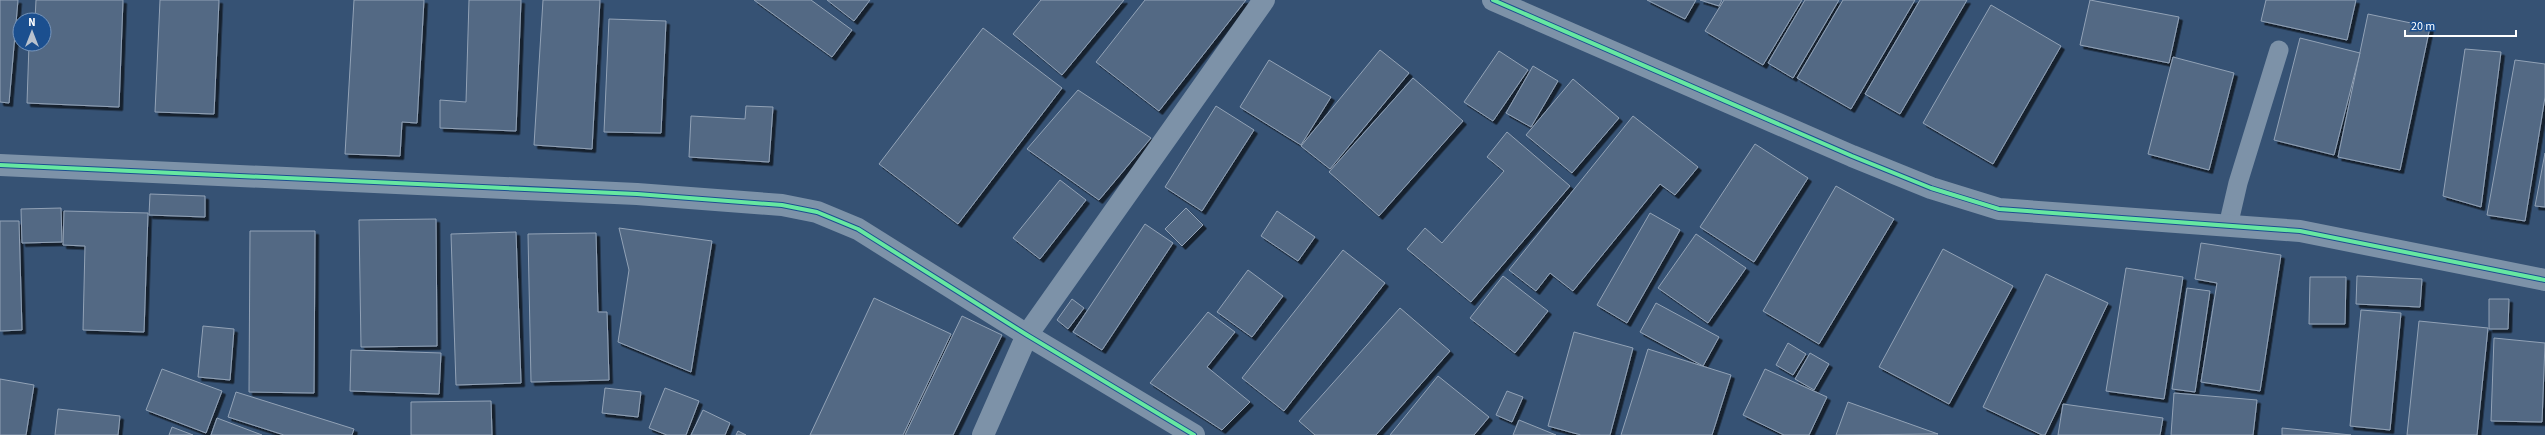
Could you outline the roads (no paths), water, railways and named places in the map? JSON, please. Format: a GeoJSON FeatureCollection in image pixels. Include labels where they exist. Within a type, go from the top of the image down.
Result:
{"type":"FeatureCollection","features":[{"type":"Feature","properties":{"kind":"street"},"geometry":{"type":"LineString","coordinates":[[984,435],[1027,336],[1264,0]]}},
{"type":"Feature","properties":{"kind":"street"},"geometry":{"type":"LineString","coordinates":[[1493,0],[1852,156],[1931,188],[1999,209],[2300,231],[2545,280]]}},
{"type":"Feature","properties":{"kind":"street"},"geometry":{"type":"LineString","coordinates":[[0,165],[637,194],[782,205],[817,212],[858,229],[1027,336],[1194,435]]}},
{"type":"Feature","properties":{"kind":"lane"},"geometry":{"type":"LineString","coordinates":[[2228,226],[2238,183],[2279,50]]}}]}
